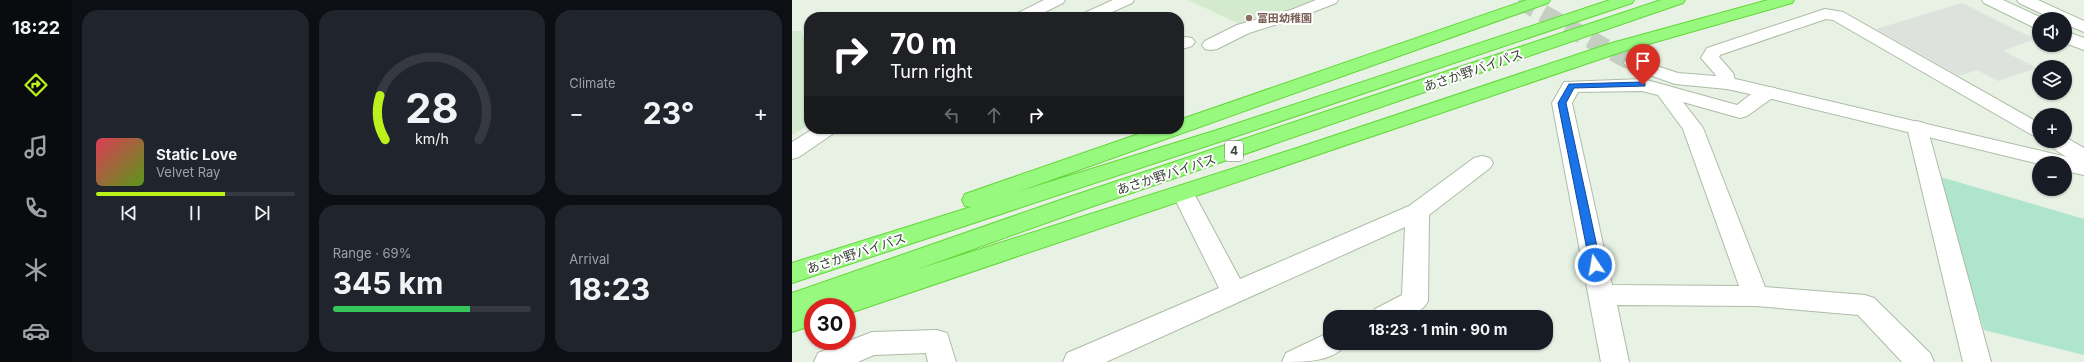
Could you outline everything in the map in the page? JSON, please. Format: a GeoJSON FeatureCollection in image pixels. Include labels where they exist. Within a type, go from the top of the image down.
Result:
{"type":"FeatureCollection","features":[{"type":"Feature","properties":{"kind":"highway"},"geometry":{"type":"LineString","coordinates":[[1184,125],[1542,0]]}},
{"type":"Feature","properties":{"kind":"highway","name":"あさか野バイパス"},"geometry":{"type":"LineString","coordinates":[[792,273],[1224,134],[1626,0]]}},
{"type":"Feature","properties":{"kind":"highway","name":"あさか野バイパス"},"geometry":{"type":"LineString","coordinates":[[792,304],[1077,203],[1677,0]]}},
{"type":"Feature","properties":{"kind":"highway"},"geometry":{"type":"LineString","coordinates":[[856,300],[1088,222],[1183,194],[1618,47],[1786,0]]}},
{"type":"Feature","properties":{"kind":"highway"},"geometry":{"type":"LineString","coordinates":[[792,268],[957,206],[1159,134]]}},
{"type":"Feature","properties":{"kind":"highway"},"geometry":{"type":"LineString","coordinates":[[792,321],[804,317]]}},
{"type":"Feature","properties":{"kind":"street"},"geometry":{"type":"LineString","coordinates":[[1032,12],[1057,0]]}},
{"type":"Feature","properties":{"kind":"street"},"geometry":{"type":"LineString","coordinates":[[1100,12],[1126,0]]}},
{"type":"Feature","properties":{"kind":"street"},"geometry":{"type":"LineString","coordinates":[[1211,45],[1243,29],[1297,13],[1330,0]]}},
{"type":"Feature","properties":{"kind":"street"},"geometry":{"type":"LineString","coordinates":[[1990,0],[2032,20]]}},
{"type":"Feature","properties":{"kind":"street"},"geometry":{"type":"LineString","coordinates":[[2025,0],[2084,27]]}},
{"type":"Feature","properties":{"kind":"street"},"geometry":{"type":"LineString","coordinates":[[1727,83],[1724,73],[1710,58],[1713,52],[1825,14],[1837,15],[2032,127]]}},
{"type":"Feature","properties":{"kind":"street"},"geometry":{"type":"LineString","coordinates":[[2072,39],[2084,45]]}},
{"type":"Feature","properties":{"kind":"street"},"geometry":{"type":"LineString","coordinates":[[1633,63],[1675,78],[1727,83],[2035,156]]}},
{"type":"Feature","properties":{"kind":"street"},"geometry":{"type":"LineString","coordinates":[[1616,362],[1562,103],[1571,86],[1643,85],[1740,112],[1768,92]]}},
{"type":"Feature","properties":{"kind":"street"},"geometry":{"type":"LineString","coordinates":[[1664,90],[1694,128],[1756,296]]}},
{"type":"Feature","properties":{"kind":"street"},"geometry":{"type":"LineString","coordinates":[[1917,127],[1977,362]]}},
{"type":"Feature","properties":{"kind":"street"},"geometry":{"type":"LineString","coordinates":[[792,152],[819,134]]}},
{"type":"Feature","properties":{"kind":"street"},"geometry":{"type":"LineString","coordinates":[[2069,148],[2084,157]]}},
{"type":"Feature","properties":{"kind":"street"},"geometry":{"type":"LineString","coordinates":[[1077,362],[1417,212],[1482,164]]}},
{"type":"Feature","properties":{"kind":"street"},"geometry":{"type":"LineString","coordinates":[[2072,165],[2084,168]]}},
{"type":"Feature","properties":{"kind":"street"},"geometry":{"type":"LineString","coordinates":[[1183,194],[1234,293]]}},
{"type":"Feature","properties":{"kind":"street"},"geometry":{"type":"LineString","coordinates":[[1398,310],[1415,301],[1417,212]]}},
{"type":"Feature","properties":{"kind":"street"},"geometry":{"type":"LineString","coordinates":[[1602,296],[1756,296],[1865,305],[1920,362]]}},
{"type":"Feature","properties":{"kind":"street"},"geometry":{"type":"LineString","coordinates":[[828,362],[872,344],[937,341],[942,362]]}},
{"type":"Feature","properties":{"kind":"street"},"geometry":{"type":"LineString","coordinates":[[1296,362],[1323,348]]}},
{"type":"Feature","properties":{"kind":"shaded area","name":"富田幼稚園"},"geometry":{"type":"Polygon","coordinates":[[[1188,0],[1322,0],[1244,26],[1188,0]]]}},
{"type":"Feature","properties":{"kind":"shaded area"},"geometry":{"type":"Polygon","coordinates":[[[1962,3],[2032,38],[2032,40],[2003,51],[2032,66],[2032,70],[1998,81],[1977,70],[1959,76],[1876,29],[1962,3]]]}},
{"type":"Feature","properties":{"kind":"shaded area"},"geometry":{"type":"Polygon","coordinates":[[[792,31],[801,31],[804,37],[804,128],[792,135],[792,31]]]}},
{"type":"Feature","properties":{"kind":"shaded area"},"geometry":{"type":"Polygon","coordinates":[[[1937,176],[2084,219],[2084,355],[1984,330],[1937,176]]]}},
{"type":"Feature","properties":{"kind":"tunnel"},"geometry":{"type":"LineString","coordinates":[[1519,0],[1633,63]]}},
{"type":"Feature","properties":{"kind":"place","name":"富田幼稚園"},"geometry":{"type":"Point","coordinates":[1249,18]}},
{"type":"Feature","properties":{"kind":"route"},"geometry":{"type":"LineString","coordinates":[[1595,265],[1562,103],[1571,86],[1643,85]]}}]}
